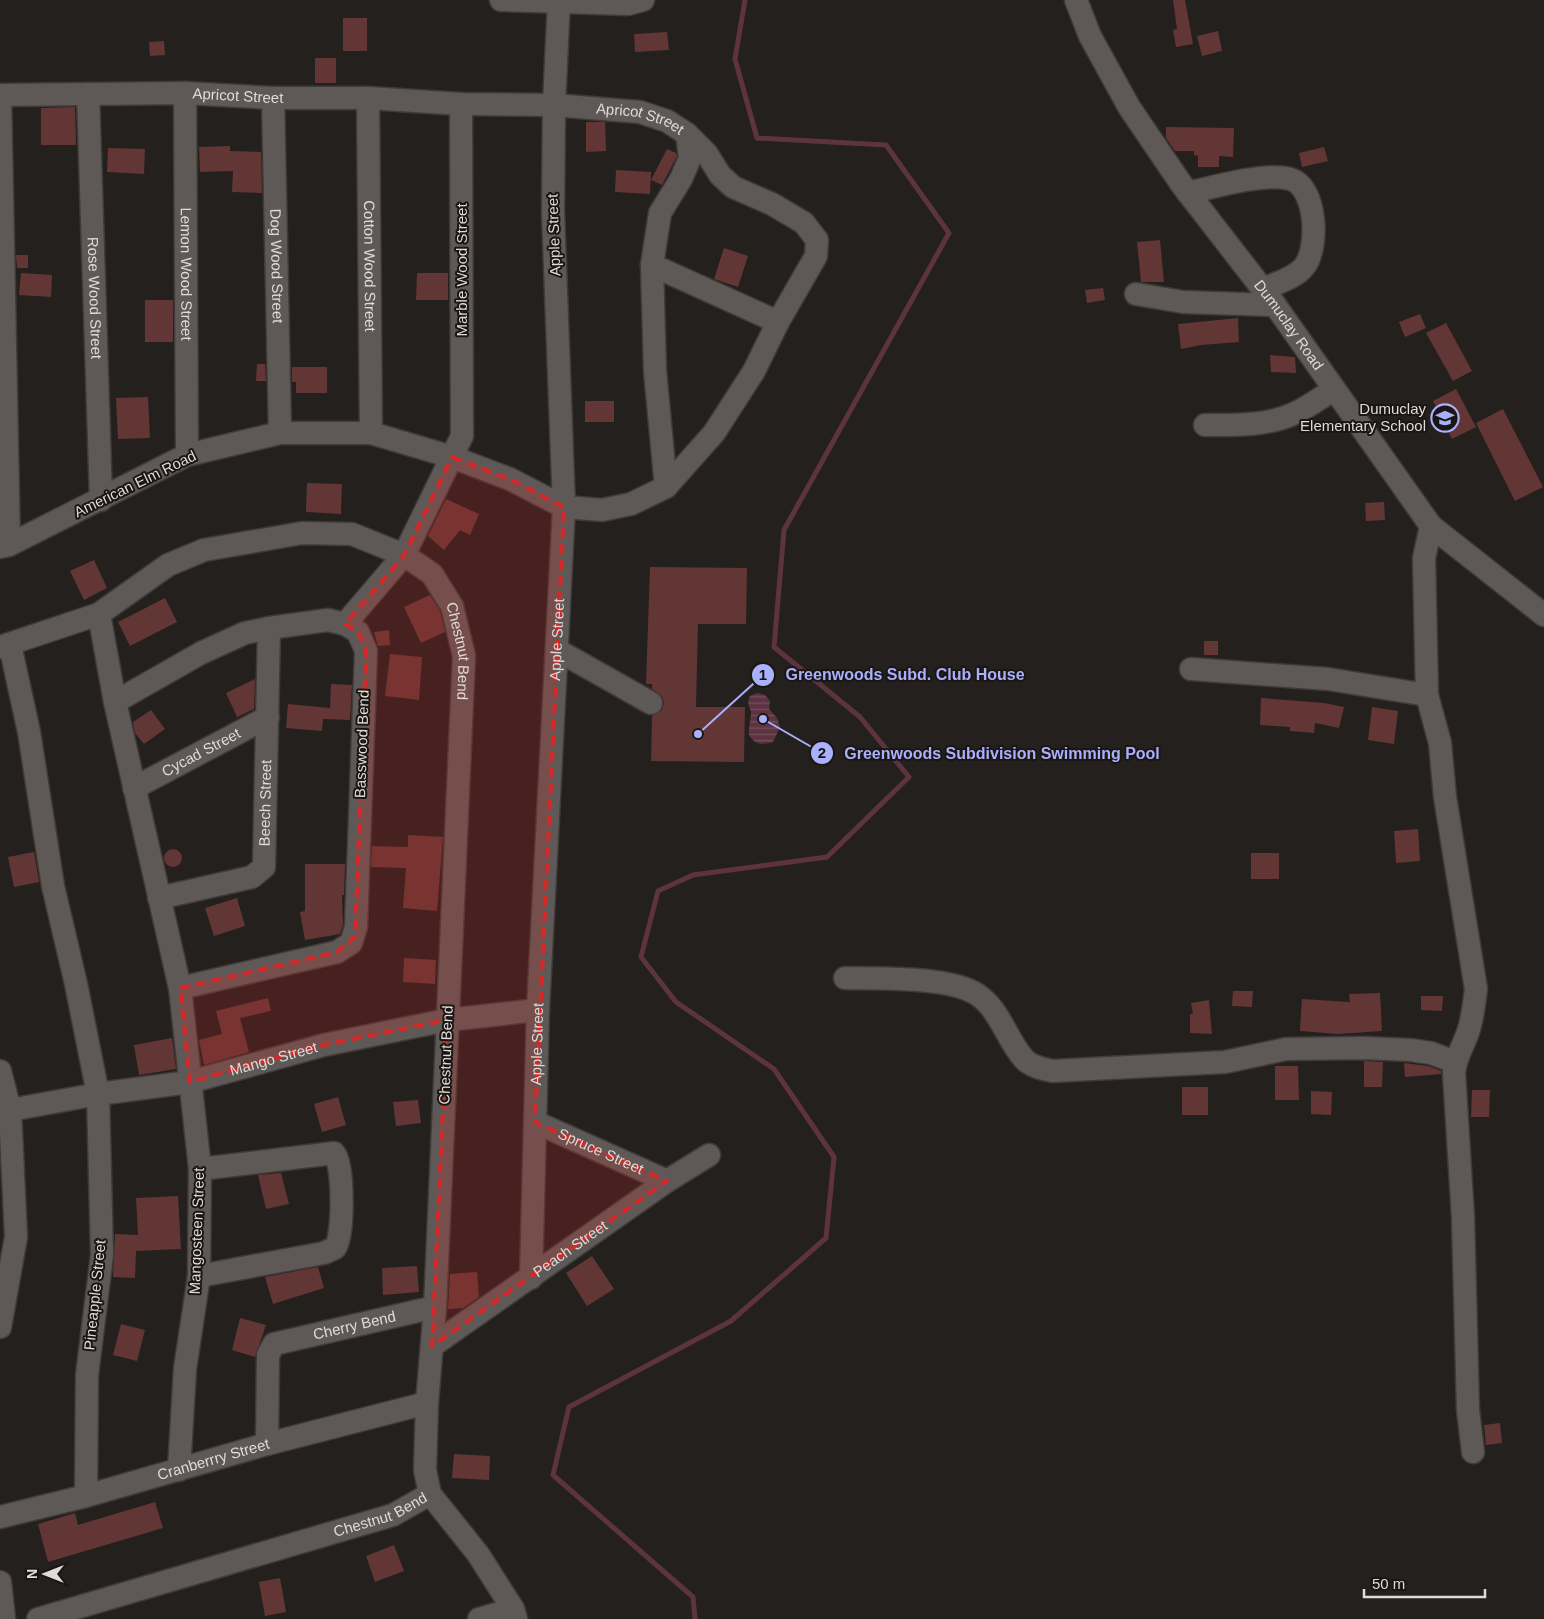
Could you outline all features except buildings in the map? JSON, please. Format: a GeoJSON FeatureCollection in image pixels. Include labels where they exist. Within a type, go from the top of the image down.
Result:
{"type":"FeatureCollection","features":[{"type":"Feature","properties":{"kind":"street"},"geometry":{"type":"LineString","coordinates":[[501,0],[628,4],[643,0]]}},
{"type":"Feature","properties":{"kind":"street","name":"Dumuclay Road"},"geometry":{"type":"LineString","coordinates":[[1076,0],[1090,36],[1129,107],[1188,193],[1269,297],[1431,526],[1544,615]]}},
{"type":"Feature","properties":{"kind":"street","name":"Apple Street"},"geometry":{"type":"LineString","coordinates":[[531,1278],[538,1010],[564,507],[553,212],[554,105],[559,1]]}},
{"type":"Feature","properties":{"kind":"street","name":"Apricot Street"},"geometry":{"type":"LineString","coordinates":[[0,95],[185,93],[273,98],[368,98],[461,104],[554,105],[640,112],[668,121],[687,134],[690,158],[681,179],[660,213],[652,265],[655,371],[666,487]]}},
{"type":"Feature","properties":{"kind":"street","name":"Lemon Wood Street"},"geometry":{"type":"LineString","coordinates":[[185,93],[187,455]]}},
{"type":"Feature","properties":{"kind":"street","name":"Rose Wood Street"},"geometry":{"type":"LineString","coordinates":[[88,94],[100,500]]}},
{"type":"Feature","properties":{"kind":"street"},"geometry":{"type":"LineString","coordinates":[[0,95],[4,546]]}},
{"type":"Feature","properties":{"kind":"street","name":"Dog Wood Street"},"geometry":{"type":"LineString","coordinates":[[273,98],[280,433]]}},
{"type":"Feature","properties":{"kind":"street","name":"Cotton Wood Street"},"geometry":{"type":"LineString","coordinates":[[368,98],[371,433]]}},
{"type":"Feature","properties":{"kind":"street","name":"Marble Wood Street"},"geometry":{"type":"LineString","coordinates":[[452,457],[462,436],[461,104]]}},
{"type":"Feature","properties":{"kind":"street"},"geometry":{"type":"LineString","coordinates":[[115,702],[202,653],[245,633],[309,621],[328,620],[345,624],[404,555],[452,457],[510,480],[564,507],[602,510],[631,504],[666,487],[714,433],[754,371],[778,322],[816,256],[817,240],[804,223],[772,204],[733,187],[720,175],[707,154],[687,134]]}},
{"type":"Feature","properties":{"kind":"street"},"geometry":{"type":"LineString","coordinates":[[1136,294],[1191,302],[1269,297],[1303,268],[1311,257],[1314,242],[1310,208],[1302,188],[1290,178],[1266,178],[1188,193]]}},
{"type":"Feature","properties":{"kind":"street"},"geometry":{"type":"LineString","coordinates":[[652,265],[778,322]]}},
{"type":"Feature","properties":{"kind":"street"},"geometry":{"type":"LineString","coordinates":[[1206,425],[1244,425],[1280,419],[1296,413],[1333,390]]}},
{"type":"Feature","properties":{"kind":"street","name":"American Elm Road"},"geometry":{"type":"LineString","coordinates":[[4,546],[100,500],[187,455],[280,433],[371,433],[452,457]]}},
{"type":"Feature","properties":{"kind":"street"},"geometry":{"type":"LineString","coordinates":[[1431,526],[1424,558],[1427,695],[1440,743],[1445,797],[1476,988],[1474,1011],[1468,1033],[1455,1062],[1454,1086],[1463,1217],[1467,1392],[1473,1452]]}},
{"type":"Feature","properties":{"kind":"street","name":"Chestnut Bend"},"geometry":{"type":"LineString","coordinates":[[5,646],[99,614],[168,565],[204,550],[302,533],[352,534],[404,555],[432,574],[452,606],[464,656],[435,1307],[427,1403],[424,1470],[430,1494],[393,1515],[38,1619]]}},
{"type":"Feature","properties":{"kind":"street","name":"Mangosteen Street"},"geometry":{"type":"LineString","coordinates":[[99,614],[115,702],[180,988],[200,1169],[198,1276],[185,1369],[180,1470]]}},
{"type":"Feature","properties":{"kind":"street","name":"Basswood Bend"},"geometry":{"type":"LineString","coordinates":[[180,988],[337,952],[345,949],[355,936],[366,650],[358,632],[345,624]]}},
{"type":"Feature","properties":{"kind":"street","name":"Beech Street"},"geometry":{"type":"LineString","coordinates":[[159,898],[252,877],[264,867],[269,628]]}},
{"type":"Feature","properties":{"kind":"street","name":"Pineapple Street"},"geometry":{"type":"LineString","coordinates":[[5,646],[29,732],[53,886],[76,984],[98,1094],[102,1255],[87,1375],[86,1496]]}},
{"type":"Feature","properties":{"kind":"street"},"geometry":{"type":"LineString","coordinates":[[557,650],[651,703]]}},
{"type":"Feature","properties":{"kind":"street"},"geometry":{"type":"LineString","coordinates":[[1191,669],[1328,679],[1427,695]]}},
{"type":"Feature","properties":{"kind":"street","name":"Cycad Street"},"geometry":{"type":"LineString","coordinates":[[134,788],[268,717]]}},
{"type":"Feature","properties":{"kind":"street"},"geometry":{"type":"LineString","coordinates":[[846,978],[917,980],[966,989],[988,1004],[1025,1060],[1038,1068],[1053,1071],[1225,1062],[1286,1049],[1364,1048],[1410,1050],[1431,1053],[1455,1062]]}},
{"type":"Feature","properties":{"kind":"street","name":"Mango Street"},"geometry":{"type":"LineString","coordinates":[[10,1110],[98,1094],[190,1082],[324,1045],[447,1020],[538,1010]]}},
{"type":"Feature","properties":{"kind":"street"},"geometry":{"type":"LineString","coordinates":[[0,1071],[10,1110],[16,1237],[0,1327]]}},
{"type":"Feature","properties":{"kind":"street","name":"Spruce Street"},"geometry":{"type":"LineString","coordinates":[[535,1122],[667,1181]]}},
{"type":"Feature","properties":{"kind":"street"},"geometry":{"type":"LineString","coordinates":[[198,1276],[324,1253],[335,1248],[341,1237],[340,1165],[334,1153],[200,1169]]}},
{"type":"Feature","properties":{"kind":"street","name":"Peach Street"},"geometry":{"type":"LineString","coordinates":[[432,1346],[667,1181],[709,1155]]}},
{"type":"Feature","properties":{"kind":"street","name":"Cherry Bend"},"geometry":{"type":"LineString","coordinates":[[268,1444],[268,1355],[274,1344],[435,1307]]}},
{"type":"Feature","properties":{"kind":"street","name":"Cranberrry Street"},"geometry":{"type":"LineString","coordinates":[[0,1517],[86,1496],[268,1444],[427,1403]]}},
{"type":"Feature","properties":{"kind":"street"},"geometry":{"type":"LineString","coordinates":[[430,1494],[478,1554],[515,1614],[479,1619]]}},
{"type":"Feature","properties":{"kind":"street"},"geometry":{"type":"LineString","coordinates":[[0,1582],[4,1619]]}},
{"type":"Feature","properties":{"kind":"highlighted area"},"geometry":{"type":"Polygon","coordinates":[[[452,457],[510,479],[564,507],[535,1122],[667,1181],[432,1346],[447,1020],[324,1045],[190,1082],[180,988],[337,952],[355,936],[366,651],[358,632],[345,624],[404,555],[452,457]]]}},
{"type":"Feature","properties":{"kind":"shaded area"},"geometry":{"type":"Polygon","coordinates":[[[757,693],[765,695],[770,701],[769,709],[777,718],[780,727],[773,742],[765,744],[754,741],[749,735],[751,713],[748,701],[750,696],[757,693]]]}},
{"type":"Feature","properties":{"kind":"waterway"},"geometry":{"type":"LineString","coordinates":[[695,1619],[693,1597],[553,1475],[569,1407],[731,1321],[826,1238],[834,1157],[774,1069],[676,1002],[641,957],[658,891],[693,875],[827,857],[909,777],[860,717],[774,647],[784,530],[949,233],[886,145],[757,138],[735,59],[745,0]]}},
{"type":"Feature","properties":{"kind":"place","name":"Dumuclay Elementary School"},"geometry":{"type":"Point","coordinates":[1445,418]}},
{"type":"Feature","properties":{"kind":"place","name":"Greenwoods Subdivision Swimming Pool"},"geometry":{"type":"Point","coordinates":[763,719]}},
{"type":"Feature","properties":{"kind":"place","name":"Greenwoods Subd. Club House"},"geometry":{"type":"Point","coordinates":[698,734]}}]}
